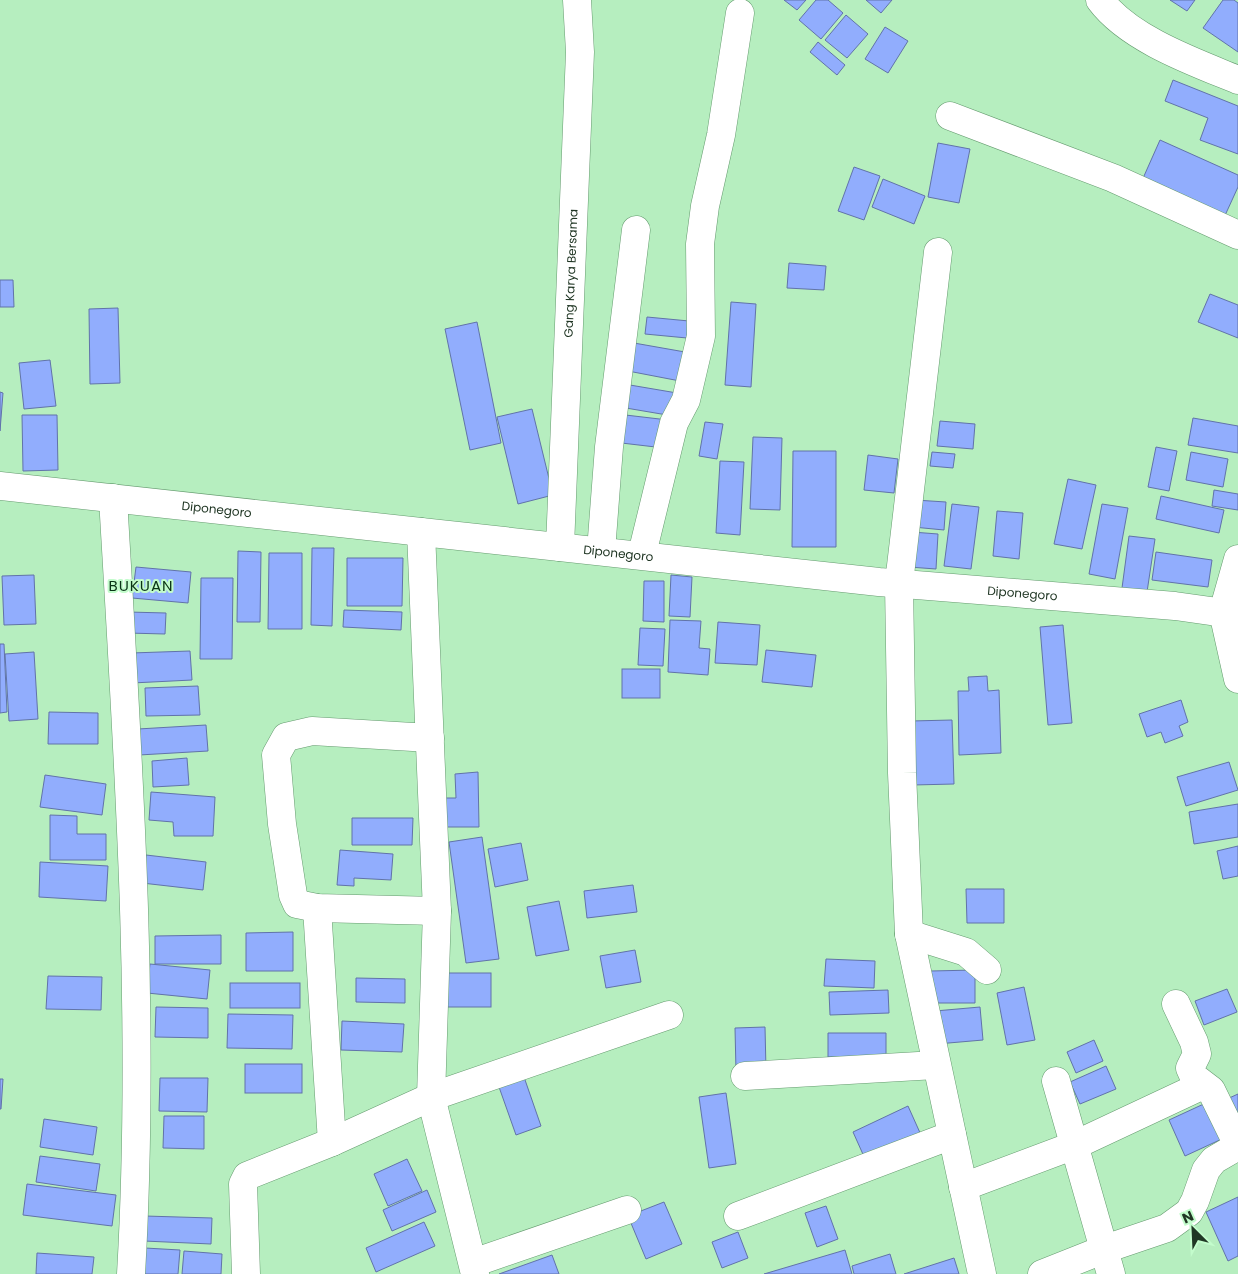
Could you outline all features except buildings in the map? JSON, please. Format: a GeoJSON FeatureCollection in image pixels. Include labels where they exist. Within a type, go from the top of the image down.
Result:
{"type":"FeatureCollection","features":[{"type":"Feature","properties":{"kind":"street","name":"Gang Karya Bersama"},"geometry":{"type":"LineString","coordinates":[[560,547],[580,52],[577,0]]}},
{"type":"Feature","properties":{"kind":"street"},"geometry":{"type":"LineString","coordinates":[[1100,0],[1120,20],[1155,42],[1188,59],[1238,80]]}},
{"type":"Feature","properties":{"kind":"street"},"geometry":{"type":"LineString","coordinates":[[642,554],[674,423],[686,400],[701,336],[700,244],[704,206],[721,135],[740,13]]}},
{"type":"Feature","properties":{"kind":"street"},"geometry":{"type":"LineString","coordinates":[[950,116],[1112,178],[1238,235]]}},
{"type":"Feature","properties":{"kind":"street"},"geometry":{"type":"LineString","coordinates":[[600,551],[609,447],[636,230]]}},
{"type":"Feature","properties":{"kind":"street"},"geometry":{"type":"LineString","coordinates":[[938,252],[899,583],[902,773],[909,934],[982,1274]]}},
{"type":"Feature","properties":{"kind":"street","name":"Diponegoro"},"geometry":{"type":"LineString","coordinates":[[0,486],[899,583],[1174,606],[1231,614]]}},
{"type":"Feature","properties":{"kind":"street"},"geometry":{"type":"LineString","coordinates":[[113,498],[131,806],[135,1026],[134,1218],[131,1274]]}},
{"type":"Feature","properties":{"kind":"street"},"geometry":{"type":"LineString","coordinates":[[421,532],[436,910],[431,1097],[474,1268],[626,1210]]}},
{"type":"Feature","properties":{"kind":"street"},"geometry":{"type":"LineString","coordinates":[[1238,559],[1231,614],[1238,679]]}},
{"type":"Feature","properties":{"kind":"street"},"geometry":{"type":"LineString","coordinates":[[430,738],[312,731],[286,737],[279,746],[276,755],[282,824],[292,895],[297,904],[317,908],[436,910]]}},
{"type":"Feature","properties":{"kind":"street"},"geometry":{"type":"LineString","coordinates":[[317,908],[332,1142]]}},
{"type":"Feature","properties":{"kind":"street"},"geometry":{"type":"LineString","coordinates":[[909,934],[966,952],[987,970]]}},
{"type":"Feature","properties":{"kind":"street"},"geometry":{"type":"LineString","coordinates":[[1042,1274],[1108,1261],[1180,1220],[1195,1201],[1206,1170],[1214,1160],[1238,1146],[1211,1090],[1194,1078],[1190,1068],[1197,1054],[1194,1042],[1176,1004]]}},
{"type":"Feature","properties":{"kind":"street"},"geometry":{"type":"LineString","coordinates":[[246,1274],[244,1180],[257,1170],[332,1142],[431,1097],[669,1016]]}},
{"type":"Feature","properties":{"kind":"street"},"geometry":{"type":"LineString","coordinates":[[746,1076],[936,1064]]}},
{"type":"Feature","properties":{"kind":"street"},"geometry":{"type":"LineString","coordinates":[[1056,1081],[1108,1261]]}},
{"type":"Feature","properties":{"kind":"street"},"geometry":{"type":"LineString","coordinates":[[963,1187],[1075,1145],[1203,1085]]}},
{"type":"Feature","properties":{"kind":"street"},"geometry":{"type":"LineString","coordinates":[[738,1216],[952,1136]]}},
{"type":"Feature","properties":{"kind":"district","name":"BUKUAN"},"geometry":{"type":"Point","coordinates":[141,586]}}]}
